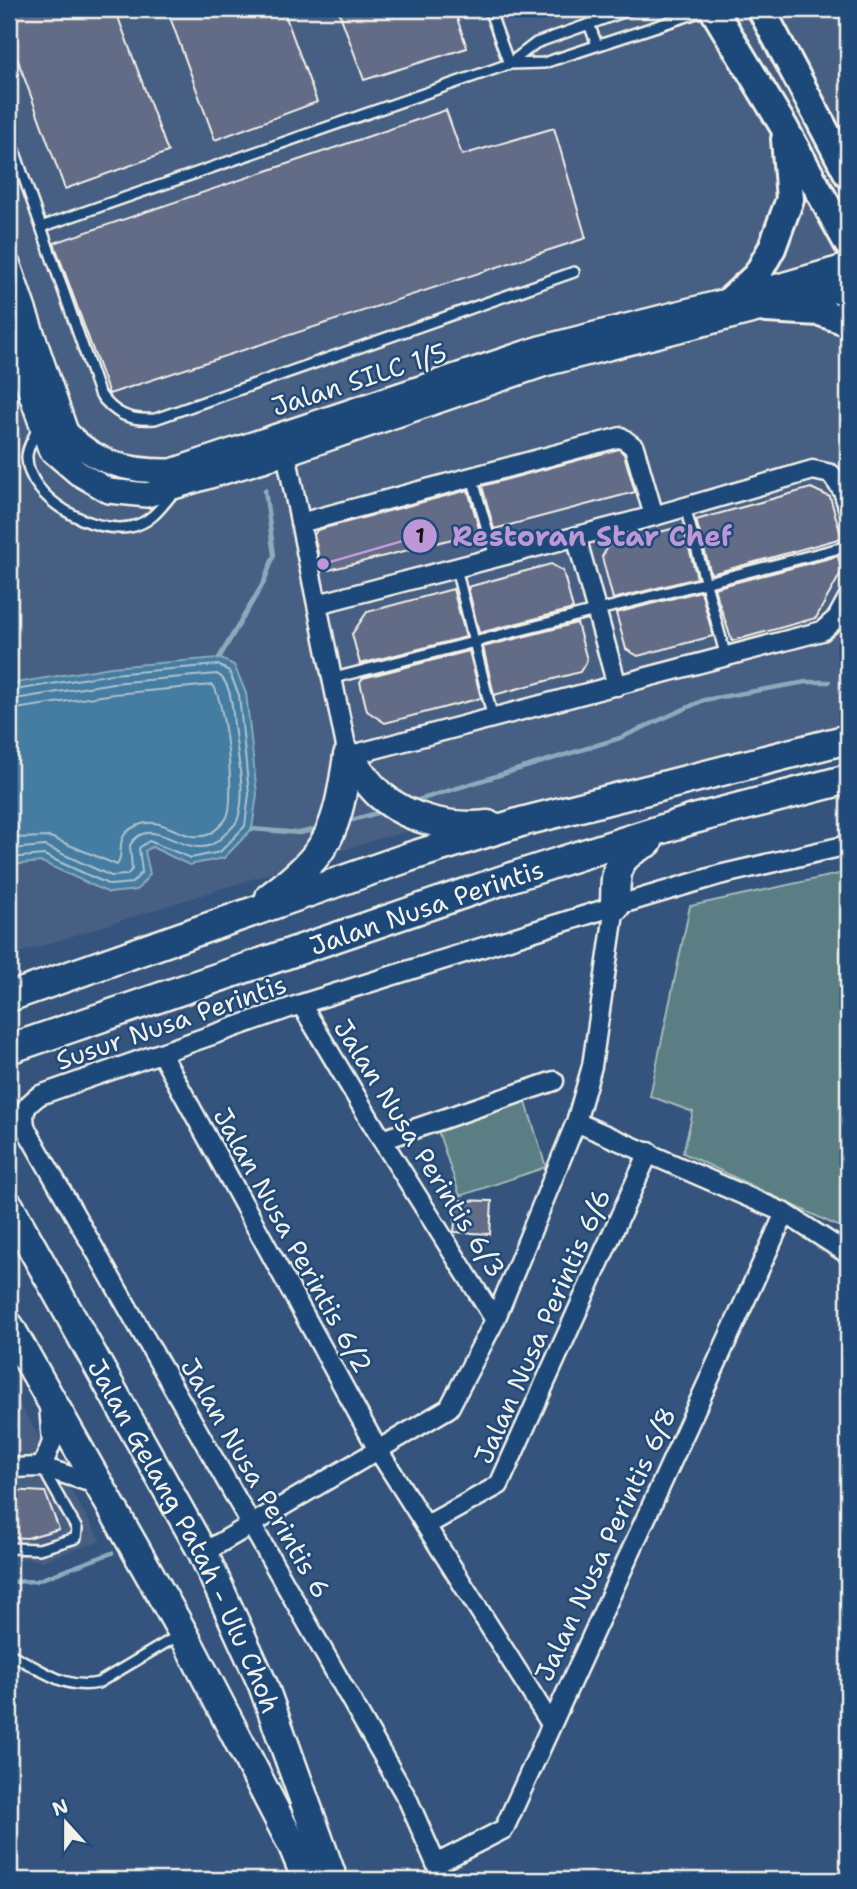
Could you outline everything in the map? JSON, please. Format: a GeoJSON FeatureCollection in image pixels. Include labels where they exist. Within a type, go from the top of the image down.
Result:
{"type":"FeatureCollection","features":[{"type":"Feature","properties":{"kind":"main road"},"geometry":{"type":"LineString","coordinates":[[711,9],[784,127],[848,244]]}},
{"type":"Feature","properties":{"kind":"main road"},"geometry":{"type":"LineString","coordinates":[[761,9],[848,173]]}},
{"type":"Feature","properties":{"kind":"main road"},"geometry":{"type":"LineString","coordinates":[[730,300],[757,275],[772,248],[790,199],[784,127]]}},
{"type":"Feature","properties":{"kind":"main road"},"geometry":{"type":"LineString","coordinates":[[766,309],[820,312],[848,322]]}},
{"type":"Feature","properties":{"kind":"main road"},"geometry":{"type":"LineString","coordinates":[[727,769],[821,736],[848,720]]}},
{"type":"Feature","properties":{"kind":"main road","name":"Jalan Nusa Perintis"},"geometry":{"type":"LineString","coordinates":[[9,997],[522,822],[848,739]]}},
{"type":"Feature","properties":{"kind":"main road"},"geometry":{"type":"LineString","coordinates":[[348,757],[390,802],[426,820],[470,827],[522,822]]}},
{"type":"Feature","properties":{"kind":"main road"},"geometry":{"type":"LineString","coordinates":[[247,914],[299,876],[330,837],[340,808],[348,757]]}},
{"type":"Feature","properties":{"kind":"main road","name":"Jalan Nusa Perintis"},"geometry":{"type":"LineString","coordinates":[[9,1052],[515,876],[694,819],[848,779]]}},
{"type":"Feature","properties":{"kind":"main road"},"geometry":{"type":"LineString","coordinates":[[615,906],[618,863],[627,852],[694,819]]}},
{"type":"Feature","properties":{"kind":"main road"},"geometry":{"type":"LineString","coordinates":[[515,876],[582,865],[597,872],[615,906]]}},
{"type":"Feature","properties":{"kind":"main road","name":"Jalan Gelang Patah - Ulu Choh"},"geometry":{"type":"LineString","coordinates":[[9,1206],[203,1553],[263,1685],[333,1880]]}},
{"type":"Feature","properties":{"kind":"main road","name":"Jalan Gelang Patah - Ulu Choh"},"geometry":{"type":"LineString","coordinates":[[9,1326],[183,1633],[293,1846],[307,1880]]}},
{"type":"Feature","properties":{"kind":"street","name":"Jalan SILC 1/5"},"geometry":{"type":"LineString","coordinates":[[9,266],[66,432],[80,447],[109,464],[141,472],[172,471],[540,348],[730,300],[848,266]]}},
{"type":"Feature","properties":{"kind":"street","name":"Jalan SILC 1/5"},"geometry":{"type":"LineString","coordinates":[[9,330],[50,449],[78,472],[109,491],[147,495],[286,453],[545,364],[848,287]]}},
{"type":"Feature","properties":{"kind":"street"},"geometry":{"type":"LineString","coordinates":[[300,523],[621,437],[634,447],[654,516]]}},
{"type":"Feature","properties":{"kind":"street"},"geometry":{"type":"LineString","coordinates":[[286,453],[348,757],[822,631],[837,618],[848,598]]}},
{"type":"Feature","properties":{"kind":"street"},"geometry":{"type":"LineString","coordinates":[[318,604],[654,516],[813,470],[831,474],[843,491],[848,507]]}},
{"type":"Feature","properties":{"kind":"street"},"geometry":{"type":"LineString","coordinates":[[576,536],[617,687]]}},
{"type":"Feature","properties":{"kind":"street","name":"Susur Nusa Perintis"},"geometry":{"type":"LineString","coordinates":[[27,1104],[40,1095],[162,1055],[301,1004],[719,875],[848,845]]}},
{"type":"Feature","properties":{"kind":"street"},"geometry":{"type":"LineString","coordinates":[[203,1553],[253,1526],[449,1408],[495,1320],[576,1122],[592,1066],[615,906]]}},
{"type":"Feature","properties":{"kind":"street","name":"Jalan Nusa Perintis 6/3"},"geometry":{"type":"LineString","coordinates":[[301,1004],[382,1140],[495,1320]]}},
{"type":"Feature","properties":{"kind":"street","name":"Jalan Nusa Perintis 6/2"},"geometry":{"type":"LineString","coordinates":[[162,1055],[379,1450],[551,1724]]}},
{"type":"Feature","properties":{"kind":"street"},"geometry":{"type":"LineString","coordinates":[[382,1140],[554,1081]]}},
{"type":"Feature","properties":{"kind":"street","name":"Jalan Nusa Perintis 6"},"geometry":{"type":"LineString","coordinates":[[27,1104],[22,1115],[26,1129],[408,1800],[440,1872]]}},
{"type":"Feature","properties":{"kind":"street"},"geometry":{"type":"LineString","coordinates":[[576,1122],[785,1213],[848,1254]]}},
{"type":"Feature","properties":{"kind":"street","name":"Jalan Nusa Perintis 6/6"},"geometry":{"type":"LineString","coordinates":[[427,1525],[499,1485],[649,1152]]}},
{"type":"Feature","properties":{"kind":"street","name":"Jalan Nusa Perintis 6/8"},"geometry":{"type":"LineString","coordinates":[[440,1872],[504,1829],[785,1213]]}},
{"type":"Feature","properties":{"kind":"street"},"geometry":{"type":"LineString","coordinates":[[42,1467],[52,1442],[47,1392]]}},
{"type":"Feature","properties":{"kind":"street"},"geometry":{"type":"LineString","coordinates":[[9,1468],[42,1467],[99,1485]]}},
{"type":"Feature","properties":{"kind":"lane"},"geometry":{"type":"LineString","coordinates":[[489,9],[509,64]]}},
{"type":"Feature","properties":{"kind":"lane"},"geometry":{"type":"LineString","coordinates":[[509,64],[536,43],[632,9]]}},
{"type":"Feature","properties":{"kind":"lane"},"geometry":{"type":"LineString","coordinates":[[41,227],[509,64],[544,63],[711,9]]}},
{"type":"Feature","properties":{"kind":"lane"},"geometry":{"type":"LineString","coordinates":[[589,24],[597,45]]}},
{"type":"Feature","properties":{"kind":"lane"},"geometry":{"type":"LineString","coordinates":[[9,135],[99,393],[109,407],[123,416],[140,420],[155,419],[574,272]]}},
{"type":"Feature","properties":{"kind":"lane"},"geometry":{"type":"LineString","coordinates":[[40,422],[26,456],[33,481],[46,498],[90,523],[129,527],[155,516],[177,487]]}},
{"type":"Feature","properties":{"kind":"lane"},"geometry":{"type":"LineString","coordinates":[[472,477],[495,557]]}},
{"type":"Feature","properties":{"kind":"lane"},"geometry":{"type":"LineString","coordinates":[[685,507],[726,657]]}},
{"type":"Feature","properties":{"kind":"lane"},"geometry":{"type":"LineString","coordinates":[[334,678],[848,546]]}},
{"type":"Feature","properties":{"kind":"lane"},"geometry":{"type":"LineString","coordinates":[[456,568],[493,720]]}},
{"type":"Feature","properties":{"kind":"lane"},"geometry":{"type":"LineString","coordinates":[[9,1548],[39,1549],[76,1538],[77,1529],[42,1467]]}},
{"type":"Feature","properties":{"kind":"lane"},"geometry":{"type":"LineString","coordinates":[[9,1654],[72,1686],[85,1686],[98,1683],[183,1633]]}},
{"type":"Feature","properties":{"kind":"shaded area"},"geometry":{"type":"Polygon","coordinates":[[[9,9],[848,9],[848,725],[378,839],[9,956],[9,9]]]}},
{"type":"Feature","properties":{"kind":"shaded area"},"geometry":{"type":"Polygon","coordinates":[[[9,1387],[101,1541],[42,1561],[9,1556],[9,1387]]]}},
{"type":"Feature","properties":{"kind":"green space"},"geometry":{"type":"Polygon","coordinates":[[[848,872],[848,1231],[683,1153],[693,1112],[650,1096],[690,906],[848,872]]]}},
{"type":"Feature","properties":{"kind":"green space"},"geometry":{"type":"Polygon","coordinates":[[[525,1099],[546,1167],[460,1196],[437,1128],[525,1099]]]}},
{"type":"Feature","properties":{"kind":"water"},"geometry":{"type":"Polygon","coordinates":[[[219,658],[234,665],[246,693],[257,794],[252,829],[224,858],[189,865],[152,847],[145,851],[150,874],[137,890],[109,893],[42,862],[9,865],[9,684],[111,667],[219,658]]]}},
{"type":"Feature","properties":{"kind":"building"},"geometry":{"type":"Polygon","coordinates":[[[9,9],[115,9],[168,152],[65,189],[9,36],[9,9]]]}},
{"type":"Feature","properties":{"kind":"building"},"geometry":{"type":"Polygon","coordinates":[[[167,9],[283,9],[317,102],[215,140],[167,9]]]}},
{"type":"Feature","properties":{"kind":"building"},"geometry":{"type":"Polygon","coordinates":[[[338,9],[454,9],[467,48],[364,80],[338,9]]]}},
{"type":"Feature","properties":{"kind":"building"},"geometry":{"type":"Polygon","coordinates":[[[446,110],[462,155],[554,128],[586,238],[109,394],[54,243],[446,110]]]}},
{"type":"Feature","properties":{"kind":"building"},"geometry":{"type":"Polygon","coordinates":[[[619,449],[624,454],[635,492],[494,529],[482,486],[619,449]]]}},
{"type":"Feature","properties":{"kind":"building"},"geometry":{"type":"Polygon","coordinates":[[[811,488],[830,497],[842,538],[711,574],[696,520],[811,488]]]}},
{"type":"Feature","properties":{"kind":"building"},"geometry":{"type":"Polygon","coordinates":[[[468,490],[480,532],[329,570],[321,566],[314,535],[317,530],[468,490]]]}},
{"type":"Feature","properties":{"kind":"building"},"geometry":{"type":"Polygon","coordinates":[[[683,526],[697,578],[613,599],[602,557],[609,545],[683,526]]]}},
{"type":"Feature","properties":{"kind":"building"},"geometry":{"type":"Polygon","coordinates":[[[838,556],[842,571],[816,618],[732,641],[714,588],[838,556]]]}},
{"type":"Feature","properties":{"kind":"building"},"geometry":{"type":"Polygon","coordinates":[[[551,564],[563,571],[573,609],[479,633],[468,587],[551,564]]]}},
{"type":"Feature","properties":{"kind":"building"},"geometry":{"type":"Polygon","coordinates":[[[453,589],[466,637],[360,664],[352,634],[367,612],[453,589]]]}},
{"type":"Feature","properties":{"kind":"building"},"geometry":{"type":"Polygon","coordinates":[[[701,591],[713,636],[638,656],[626,649],[616,613],[701,591]]]}},
{"type":"Feature","properties":{"kind":"building"},"geometry":{"type":"Polygon","coordinates":[[[577,623],[587,660],[580,672],[494,695],[483,647],[577,623]]]}},
{"type":"Feature","properties":{"kind":"building"},"geometry":{"type":"Polygon","coordinates":[[[469,651],[481,698],[385,723],[367,711],[360,682],[363,678],[469,651]]]}},
{"type":"Feature","properties":{"kind":"building"},"geometry":{"type":"Polygon","coordinates":[[[457,1200],[492,1201],[490,1234],[454,1232],[457,1200]]]}},
{"type":"Feature","properties":{"kind":"building"},"geometry":{"type":"Polygon","coordinates":[[[9,1490],[45,1492],[59,1529],[27,1538],[9,1537],[9,1490]]]}},
{"type":"Feature","properties":{"kind":"waterway"},"geometry":{"type":"LineString","coordinates":[[219,658],[264,582],[274,555],[265,490]]}},
{"type":"Feature","properties":{"kind":"waterway"},"geometry":{"type":"LineString","coordinates":[[412,802],[620,738],[704,700],[806,682],[829,682]]}},
{"type":"Feature","properties":{"kind":"waterway"},"geometry":{"type":"LineString","coordinates":[[345,822],[384,811]]}},
{"type":"Feature","properties":{"kind":"waterway"},"geometry":{"type":"LineString","coordinates":[[252,829],[300,833],[320,828]]}},
{"type":"Feature","properties":{"kind":"waterway"},"geometry":{"type":"LineString","coordinates":[[9,1582],[36,1581],[112,1553]]}},
{"type":"Feature","properties":{"kind":"place","name":"Restoran Star Chef"},"geometry":{"type":"Point","coordinates":[323,564]}}]}
